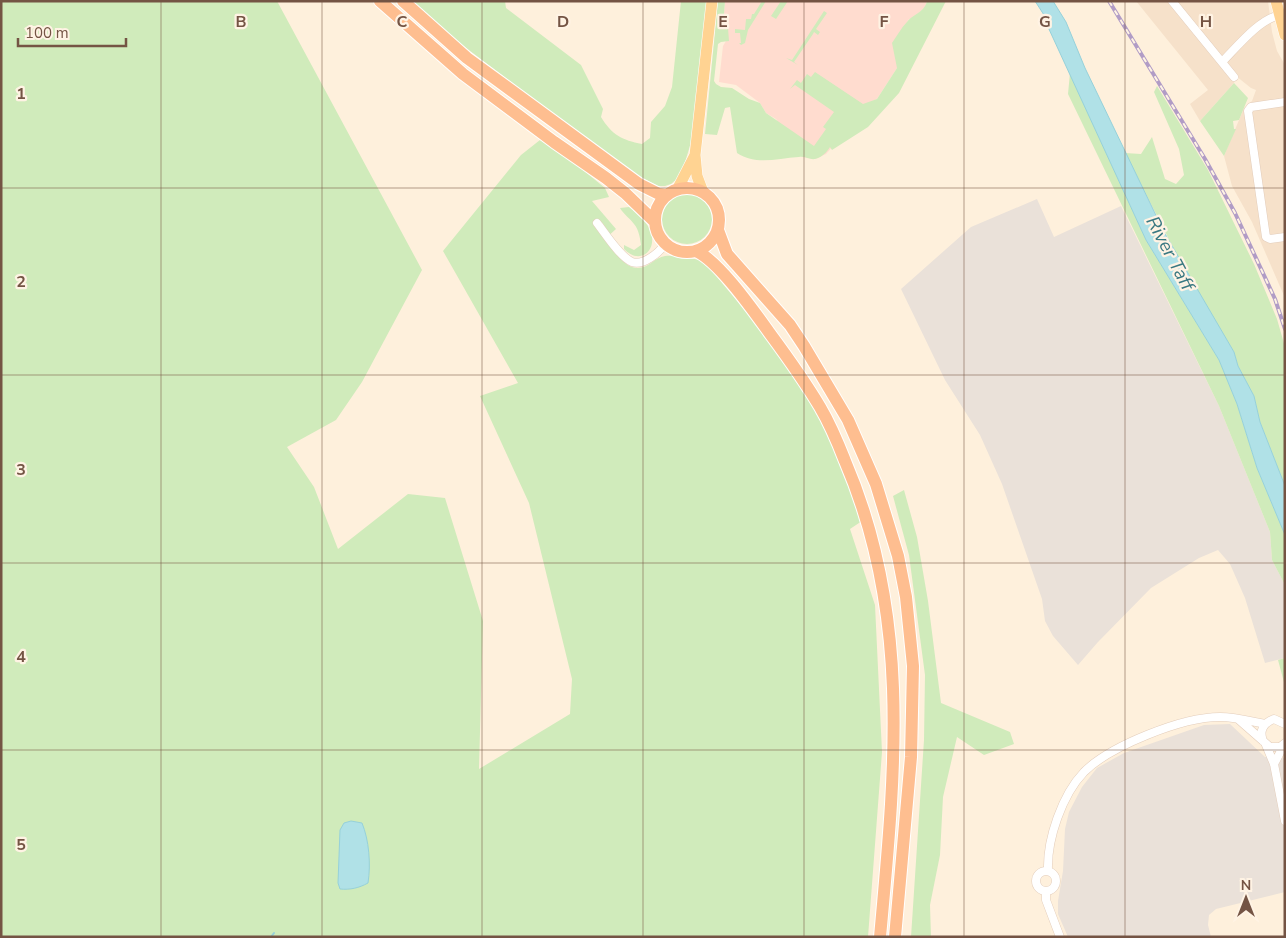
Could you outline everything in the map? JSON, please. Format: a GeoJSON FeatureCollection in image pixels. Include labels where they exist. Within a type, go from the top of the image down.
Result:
{"type":"FeatureCollection","features":[{"type":"Feature","properties":{"kind":"highway"},"geometry":{"type":"LineString","coordinates":[[380,1],[463,74],[606,178],[625,193],[654,221]]}},
{"type":"Feature","properties":{"kind":"highway"},"geometry":{"type":"LineString","coordinates":[[403,1],[467,58],[638,184],[659,194],[666,195]]}},
{"type":"Feature","properties":{"kind":"highway"},"geometry":{"type":"LineString","coordinates":[[678,188],[692,188],[703,192],[712,200],[718,210],[719,220],[718,230],[706,246],[696,251],[680,252],[660,239],[654,221],[656,208],[666,195],[678,188]]}},
{"type":"Feature","properties":{"kind":"highway"},"geometry":{"type":"LineString","coordinates":[[718,230],[727,254],[790,325],[848,420],[876,484],[888,518],[898,556],[906,597],[913,666],[911,757],[895,937]]}},
{"type":"Feature","properties":{"kind":"highway"},"geometry":{"type":"LineString","coordinates":[[696,251],[712,262],[754,312],[789,359],[821,408],[851,473],[873,539],[884,591],[889,628],[895,708],[894,748],[880,937]]}},
{"type":"Feature","properties":{"kind":"main road"},"geometry":{"type":"LineString","coordinates":[[703,192],[697,176],[695,154],[712,1]]}},
{"type":"Feature","properties":{"kind":"main road"},"geometry":{"type":"LineString","coordinates":[[1276,1],[1285,35]]}},
{"type":"Feature","properties":{"kind":"main road"},"geometry":{"type":"LineString","coordinates":[[678,188],[695,154]]}},
{"type":"Feature","properties":{"kind":"street"},"geometry":{"type":"LineString","coordinates":[[1172,1],[1234,77]]}},
{"type":"Feature","properties":{"kind":"street"},"geometry":{"type":"LineString","coordinates":[[1222,62],[1258,28],[1268,20],[1280,15]]}},
{"type":"Feature","properties":{"kind":"street"},"geometry":{"type":"LineString","coordinates":[[1285,102],[1252,107],[1248,111],[1266,237],[1270,239],[1285,237]]}},
{"type":"Feature","properties":{"kind":"street"},"geometry":{"type":"LineString","coordinates":[[597,224],[631,262],[637,263],[646,260],[665,244]]}},
{"type":"Feature","properties":{"kind":"street"},"geometry":{"type":"LineString","coordinates":[[1048,870],[1051,838],[1060,811],[1084,773],[1102,758],[1127,744],[1179,724],[1207,718],[1221,717],[1265,724],[1274,720],[1285,724]]}},
{"type":"Feature","properties":{"kind":"street"},"geometry":{"type":"LineString","coordinates":[[1238,719],[1264,743],[1275,748],[1284,744]]}},
{"type":"Feature","properties":{"kind":"street"},"geometry":{"type":"LineString","coordinates":[[1265,724],[1261,732],[1274,764],[1285,821]]}},
{"type":"Feature","properties":{"kind":"street"},"geometry":{"type":"LineString","coordinates":[[1274,764],[1284,744]]}},
{"type":"Feature","properties":{"kind":"street"},"geometry":{"type":"LineString","coordinates":[[1048,870],[1054,874],[1056,882],[1052,889],[1046,891],[1037,886],[1036,880],[1038,873],[1048,870]]}},
{"type":"Feature","properties":{"kind":"street"},"geometry":{"type":"LineString","coordinates":[[1046,891],[1046,900],[1060,937]]}},
{"type":"Feature","properties":{"kind":"shaded area"},"geometry":{"type":"Polygon","coordinates":[[[725,1],[927,1],[925,7],[917,15],[908,20],[897,68],[877,99],[873,101],[826,154],[815,159],[802,157],[776,119],[766,113],[760,103],[736,85],[719,82],[727,28],[723,28],[725,1]]]}},
{"type":"Feature","properties":{"kind":"shaded area"},"geometry":{"type":"Polygon","coordinates":[[[1136,1],[1268,1],[1272,32],[1277,51],[1285,65],[1285,298],[1252,222],[1232,186],[1224,156],[1244,108],[1252,101],[1256,90],[1236,76],[1234,83],[1200,121],[1190,104],[1208,90],[1136,1]]]}},
{"type":"Feature","properties":{"kind":"shaded area"},"geometry":{"type":"Polygon","coordinates":[[[1037,199],[1054,237],[1121,206],[1219,406],[1270,532],[1272,560],[1285,585],[1285,658],[1265,663],[1245,598],[1230,564],[1218,550],[1199,558],[1151,588],[1078,665],[1053,636],[1045,621],[1042,599],[1002,484],[980,435],[945,380],[901,289],[971,227],[1037,199]]]}},
{"type":"Feature","properties":{"kind":"shaded area"},"geometry":{"type":"Polygon","coordinates":[[[1230,724],[1265,757],[1285,758],[1285,892],[1216,909],[1209,915],[1208,925],[1211,937],[1068,937],[1058,914],[1058,901],[1063,871],[1065,829],[1069,812],[1082,787],[1097,768],[1124,753],[1204,725],[1230,724]]]}},
{"type":"Feature","properties":{"kind":"green space"},"geometry":{"type":"Polygon","coordinates":[[[1,1],[277,1],[422,270],[362,382],[336,420],[287,447],[314,487],[338,549],[408,494],[445,498],[483,621],[479,769],[570,714],[572,679],[529,503],[480,396],[518,383],[443,251],[521,155],[540,140],[566,156],[605,188],[609,197],[592,201],[616,229],[606,238],[628,265],[641,268],[665,256],[679,256],[704,262],[765,336],[808,398],[834,450],[862,521],[850,529],[875,605],[882,752],[868,937],[1,937],[1,1]]]}},
{"type":"Feature","properties":{"kind":"green space"},"geometry":{"type":"Polygon","coordinates":[[[413,1],[505,1],[506,8],[581,65],[603,109],[601,117],[609,128],[618,136],[642,144],[650,138],[651,122],[665,106],[672,87],[681,1],[708,1],[692,139],[683,169],[678,178],[671,184],[658,186],[637,175],[457,41],[413,1]]]}},
{"type":"Feature","properties":{"kind":"green space"},"geometry":{"type":"Polygon","coordinates":[[[718,1],[725,1],[723,28],[728,28],[729,41],[718,44],[714,81],[721,87],[732,88],[749,99],[760,103],[766,113],[814,146],[826,129],[823,127],[834,112],[795,85],[790,89],[797,80],[801,83],[807,74],[811,77],[815,72],[863,104],[877,99],[897,68],[892,43],[901,29],[909,19],[921,11],[927,1],[946,1],[899,93],[868,127],[832,150],[830,147],[824,154],[815,159],[801,157],[760,160],[737,153],[730,107],[725,108],[717,135],[705,134],[718,1]]]}},
{"type":"Feature","properties":{"kind":"green space"},"geometry":{"type":"Polygon","coordinates":[[[762,1],[766,1],[748,30],[745,43],[741,45],[739,43],[741,43],[740,33],[735,33],[735,29],[745,30],[746,19],[751,19],[752,14],[754,14],[762,1]]]}},
{"type":"Feature","properties":{"kind":"green space"},"geometry":{"type":"Polygon","coordinates":[[[781,1],[788,1],[776,19],[771,16],[781,1]]]}},
{"type":"Feature","properties":{"kind":"green space"},"geometry":{"type":"Polygon","coordinates":[[[824,11],[827,13],[816,29],[820,32],[818,35],[814,32],[794,62],[798,65],[786,58],[792,60],[824,11]]]}},
{"type":"Feature","properties":{"kind":"green space"},"geometry":{"type":"Polygon","coordinates":[[[1070,73],[1146,240],[1219,360],[1237,404],[1257,468],[1285,535],[1285,585],[1272,560],[1270,532],[1219,406],[1068,94],[1070,73]]]}},
{"type":"Feature","properties":{"kind":"green space"},"geometry":{"type":"Polygon","coordinates":[[[1234,83],[1248,98],[1239,120],[1233,121],[1234,129],[1236,129],[1224,156],[1200,121],[1234,83]]]}},
{"type":"Feature","properties":{"kind":"green space"},"geometry":{"type":"Polygon","coordinates":[[[1157,86],[1208,170],[1254,264],[1277,319],[1285,347],[1285,486],[1260,422],[1254,396],[1238,366],[1234,352],[1183,267],[1125,153],[1141,154],[1152,137],[1165,179],[1176,184],[1184,175],[1179,149],[1154,92],[1157,86]]]}},
{"type":"Feature","properties":{"kind":"green space"},"geometry":{"type":"Polygon","coordinates":[[[687,194],[696,196],[707,205],[712,219],[710,228],[701,239],[687,244],[678,242],[667,233],[662,219],[664,210],[673,199],[687,194]]]}},
{"type":"Feature","properties":{"kind":"green space"},"geometry":{"type":"Polygon","coordinates":[[[629,207],[639,215],[651,232],[652,239],[649,250],[641,256],[630,254],[624,249],[624,245],[634,250],[641,245],[636,226],[620,208],[629,207]]]}},
{"type":"Feature","properties":{"kind":"green space"},"geometry":{"type":"Polygon","coordinates":[[[904,490],[917,537],[928,601],[941,703],[1010,732],[1014,744],[984,755],[957,737],[943,797],[940,855],[930,905],[931,937],[911,937],[924,740],[925,675],[909,555],[893,496],[904,490]]]}},
{"type":"Feature","properties":{"kind":"green space"},"geometry":{"type":"Polygon","coordinates":[[[1285,658],[1285,686],[1278,660],[1285,658]]]}},
{"type":"Feature","properties":{"kind":"water","name":"River Taff"},"geometry":{"type":"Polygon","coordinates":[[[1035,1],[1053,1],[1066,22],[1085,68],[1164,232],[1234,352],[1238,366],[1254,396],[1260,422],[1285,486],[1285,535],[1257,468],[1237,404],[1219,360],[1146,240],[1044,15],[1035,1]]]}},
{"type":"Feature","properties":{"kind":"water"},"geometry":{"type":"Polygon","coordinates":[[[351,821],[362,823],[366,837],[369,852],[368,883],[354,888],[340,889],[338,883],[340,830],[344,823],[351,821]]]}},
{"type":"Feature","properties":{"kind":"waterway"},"geometry":{"type":"LineString","coordinates":[[271,937],[274,933]]}},
{"type":"Feature","properties":{"kind":"railway"},"geometry":{"type":"LineString","coordinates":[[1109,1],[1205,159],[1235,213],[1275,299],[1285,329]]}}]}
